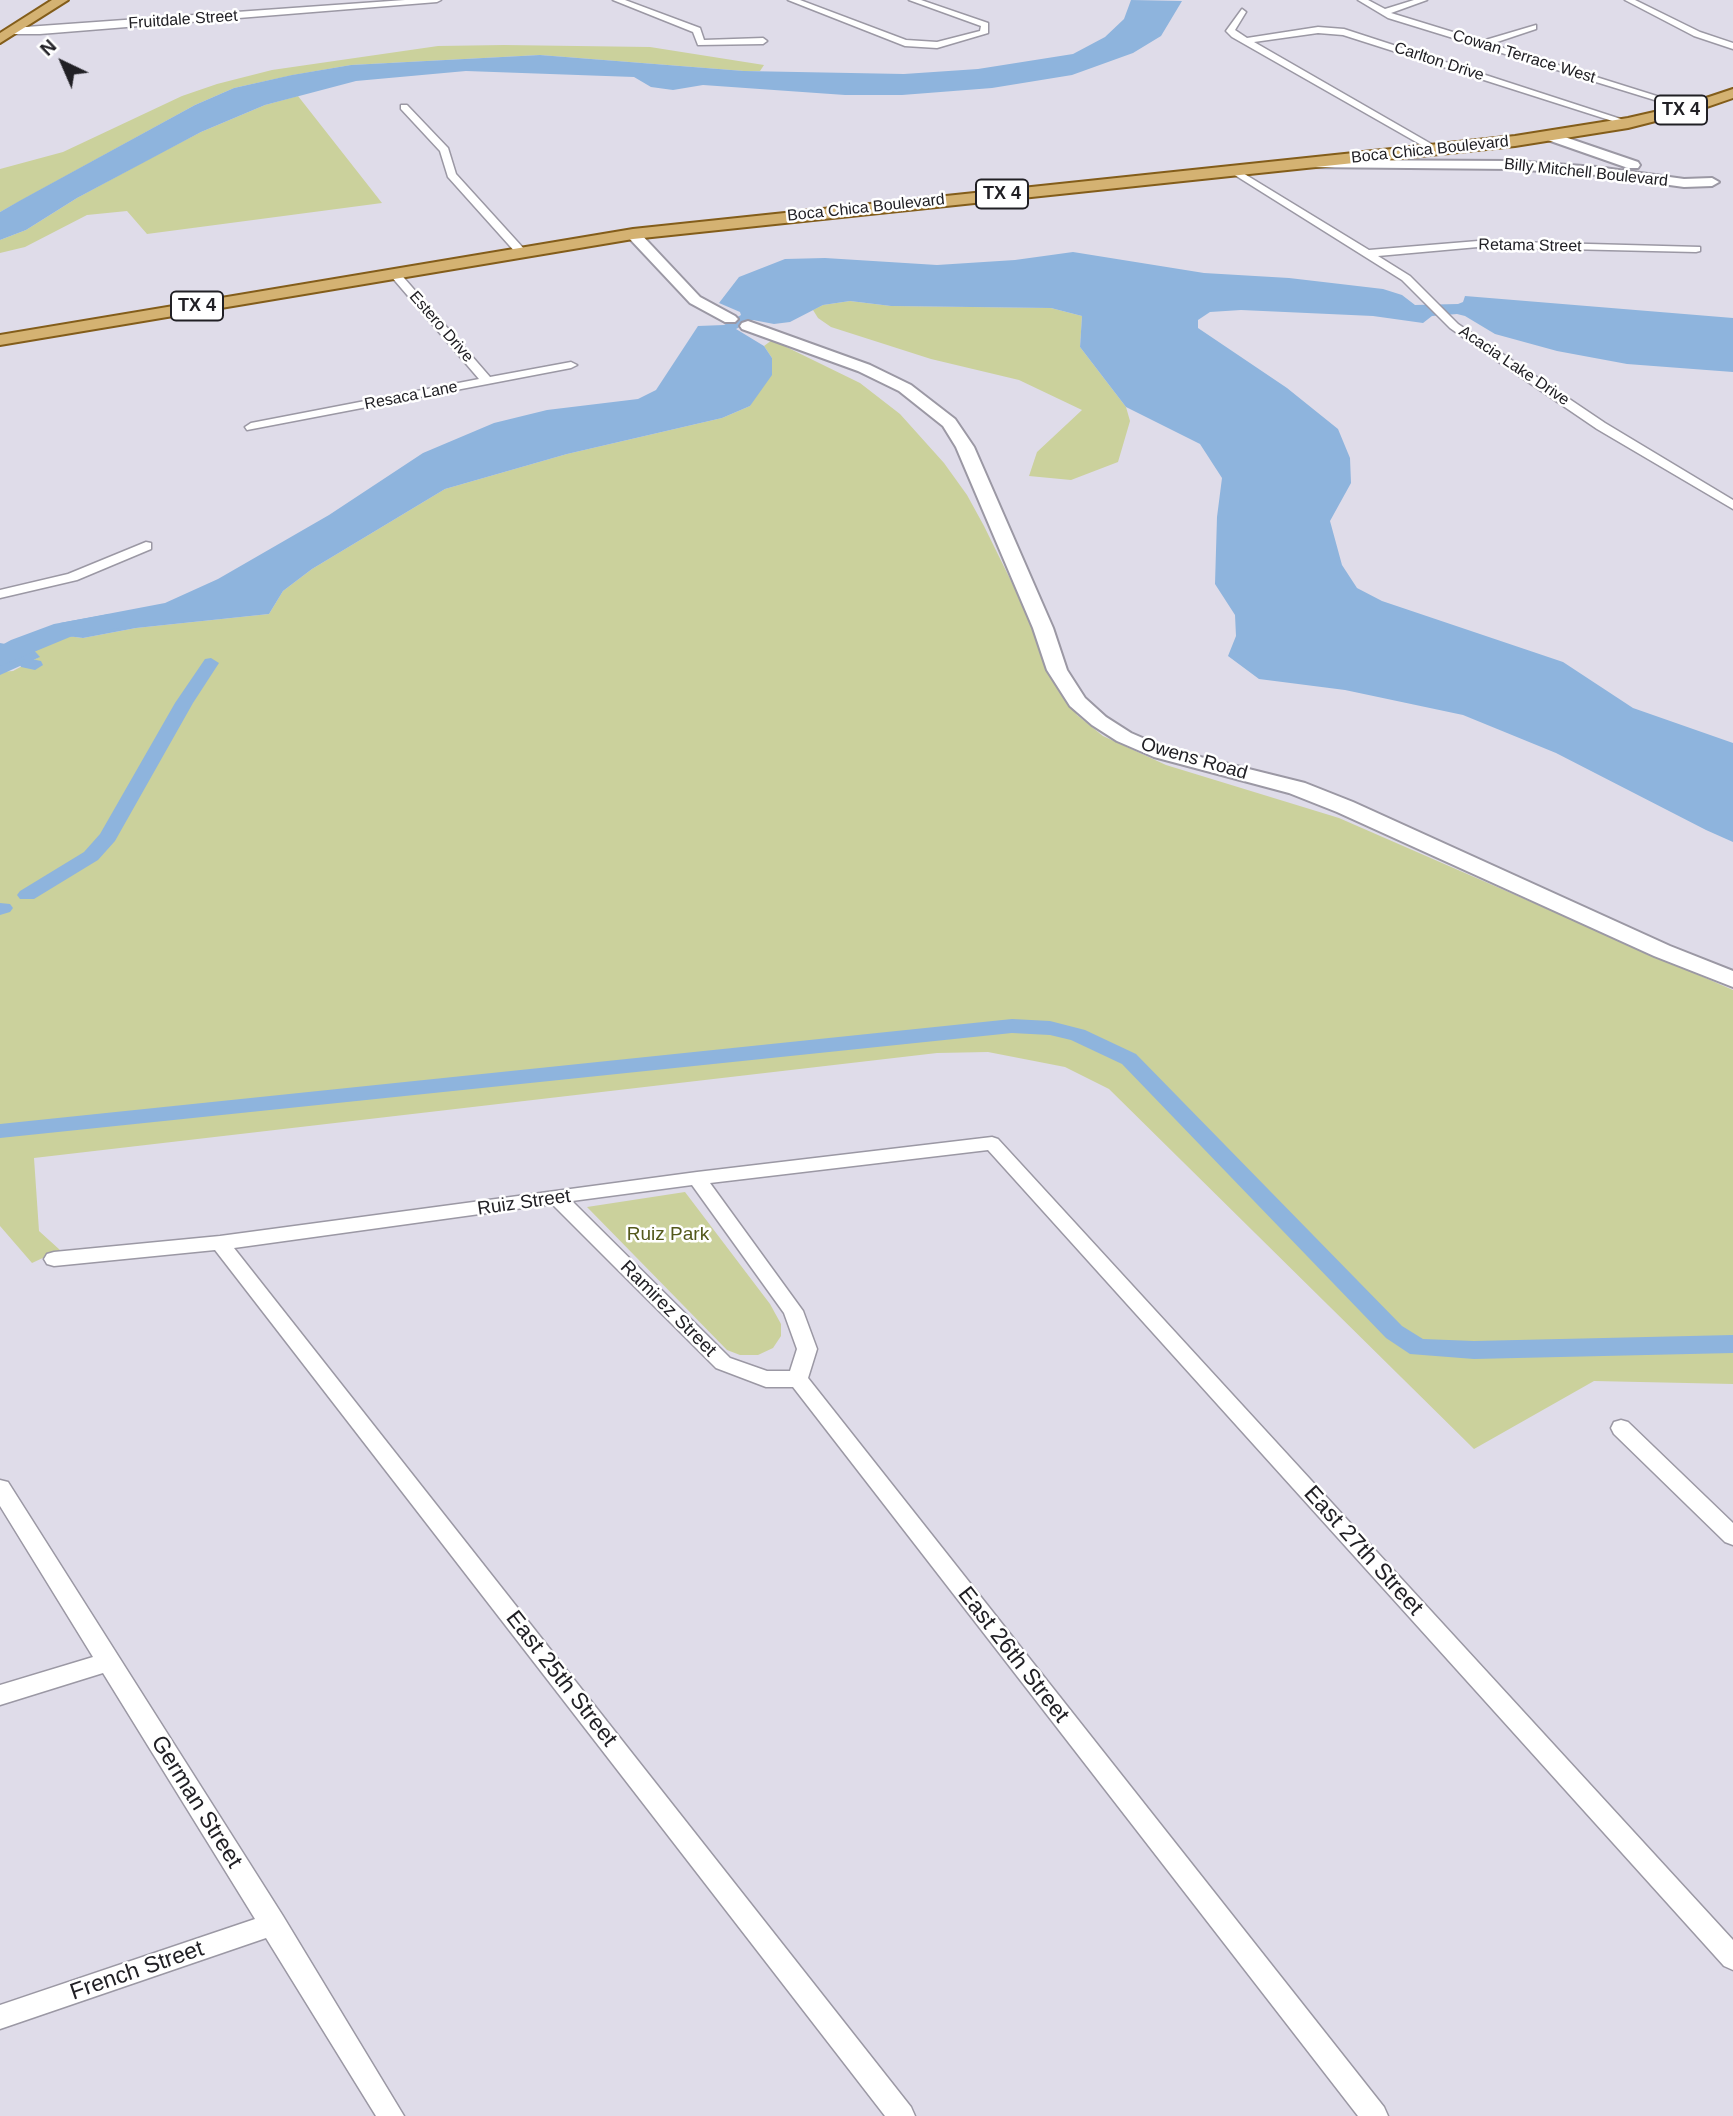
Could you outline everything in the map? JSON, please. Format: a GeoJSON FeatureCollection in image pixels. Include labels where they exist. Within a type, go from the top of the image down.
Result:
{"type":"FeatureCollection","features":[{"type":"Feature","properties":{"kind":"main road"},"geometry":{"type":"LineString","coordinates":[[6,35],[61,0]]}},
{"type":"Feature","properties":{"kind":"main road","name":"Boca Chica Boulevard"},"geometry":{"type":"LineString","coordinates":[[0,340],[633,234],[1550,136],[1628,124],[1690,108],[1733,93]]}},
{"type":"Feature","properties":{"kind":"street"},"geometry":{"type":"LineString","coordinates":[[298,0],[299,11]]}},
{"type":"Feature","properties":{"kind":"street","name":"Fruitdale Street"},"geometry":{"type":"LineString","coordinates":[[6,35],[437,0]]}},
{"type":"Feature","properties":{"kind":"street"},"geometry":{"type":"LineString","coordinates":[[617,0],[697,30],[701,43],[763,41]]}},
{"type":"Feature","properties":{"kind":"street"},"geometry":{"type":"LineString","coordinates":[[792,0],[905,43],[937,45],[985,33],[985,25],[913,0]]}},
{"type":"Feature","properties":{"kind":"street","name":"Cowan Terrace West"},"geometry":{"type":"LineString","coordinates":[[1362,0],[1382,13],[1690,108]]}},
{"type":"Feature","properties":{"kind":"street"},"geometry":{"type":"LineString","coordinates":[[1382,13],[1423,0]]}},
{"type":"Feature","properties":{"kind":"street"},"geometry":{"type":"LineString","coordinates":[[1629,0],[1697,34],[1733,46]]}},
{"type":"Feature","properties":{"kind":"street"},"geometry":{"type":"LineString","coordinates":[[1242,12],[1230,30],[1245,41],[1435,149]]}},
{"type":"Feature","properties":{"kind":"street"},"geometry":{"type":"LineString","coordinates":[[1482,44],[1533,27]]}},
{"type":"Feature","properties":{"kind":"street","name":"Carlton Drive"},"geometry":{"type":"LineString","coordinates":[[1245,41],[1318,30],[1344,32],[1628,124]]}},
{"type":"Feature","properties":{"kind":"street"},"geometry":{"type":"LineString","coordinates":[[1601,81],[1619,74]]}},
{"type":"Feature","properties":{"kind":"street"},"geometry":{"type":"LineString","coordinates":[[404,107],[445,150],[451,175],[521,252]]}},
{"type":"Feature","properties":{"kind":"street","name":"Billy Mitchell Boulevard"},"geometry":{"type":"LineString","coordinates":[[1292,164],[1445,163],[1588,170],[1684,183],[1717,183],[1619,161],[1550,136]]}},
{"type":"Feature","properties":{"kind":"street"},"geometry":{"type":"LineString","coordinates":[[1588,170],[1619,161]]}},
{"type":"Feature","properties":{"kind":"street","name":"Acacia Lake Drive"},"geometry":{"type":"LineString","coordinates":[[1233,170],[1406,278],[1454,326],[1601,426],[1733,505]]}},
{"type":"Feature","properties":{"kind":"street","name":"Owens Road"},"geometry":{"type":"LineString","coordinates":[[633,234],[687,293],[704,307],[739,323],[864,368],[905,388],[949,423],[965,447],[1043,628],[1057,670],[1077,702],[1099,721],[1124,737],[1161,753],[1297,788],[1346,807],[1662,951],[1733,980]]}},
{"type":"Feature","properties":{"kind":"street","name":"Retama Street"},"geometry":{"type":"LineString","coordinates":[[1364,254],[1478,244],[1696,248]]}},
{"type":"Feature","properties":{"kind":"street","name":"Estero Drive"},"geometry":{"type":"LineString","coordinates":[[394,273],[487,381]]}},
{"type":"Feature","properties":{"kind":"street","name":"Resaca Lane"},"geometry":{"type":"LineString","coordinates":[[251,427],[571,365]]}},
{"type":"Feature","properties":{"kind":"street"},"geometry":{"type":"LineString","coordinates":[[0,594],[72,577],[146,546]]}},
{"type":"Feature","properties":{"kind":"street","name":"Ruiz Street"},"geometry":{"type":"LineString","coordinates":[[54,1259],[219,1243],[697,1178],[992,1143]]}},
{"type":"Feature","properties":{"kind":"street","name":"East 27th Street"},"geometry":{"type":"LineString","coordinates":[[992,1143],[1733,1958]]}},
{"type":"Feature","properties":{"kind":"street"},"geometry":{"type":"LineString","coordinates":[[697,1178],[793,1311],[807,1349],[798,1379]]}},
{"type":"Feature","properties":{"kind":"street","name":"Ramirez Street"},"geometry":{"type":"LineString","coordinates":[[558,1199],[723,1363],[766,1379],[798,1379]]}},
{"type":"Feature","properties":{"kind":"street","name":"East 25th Street"},"geometry":{"type":"LineString","coordinates":[[219,1243],[902,2116]]}},
{"type":"Feature","properties":{"kind":"street","name":"East 26th Street"},"geometry":{"type":"LineString","coordinates":[[798,1379],[1375,2116]]}},
{"type":"Feature","properties":{"kind":"street"},"geometry":{"type":"LineString","coordinates":[[1621,1428],[1733,1536]]}},
{"type":"Feature","properties":{"kind":"street","name":"German Street"},"geometry":{"type":"LineString","coordinates":[[0,1488],[274,1924],[391,2116]]}},
{"type":"Feature","properties":{"kind":"street"},"geometry":{"type":"LineString","coordinates":[[0,1695],[107,1662]]}},
{"type":"Feature","properties":{"kind":"street","name":"French Street"},"geometry":{"type":"LineString","coordinates":[[0,2017],[274,1924]]}},
{"type":"Feature","properties":{"kind":"green space"},"geometry":{"type":"Polygon","coordinates":[[[438,46],[650,47],[764,65],[760,71],[744,71],[540,55],[351,65],[293,75],[234,88],[195,105],[0,212],[0,169],[63,152],[182,96],[217,84],[272,70],[438,46]]]}},
{"type":"Feature","properties":{"kind":"green space"},"geometry":{"type":"Polygon","coordinates":[[[298,96],[382,203],[147,234],[127,211],[87,215],[25,247],[0,253],[0,240],[26,230],[77,198],[149,159],[201,132],[265,105],[298,96]]]}},
{"type":"Feature","properties":{"kind":"green space"},"geometry":{"type":"Polygon","coordinates":[[[850,301],[891,306],[1051,308],[1082,316],[1080,347],[1126,407],[1130,421],[1118,462],[1071,480],[1029,476],[1037,452],[1082,410],[1019,380],[931,359],[831,327],[818,318],[813,310],[823,305],[850,301]]]}},
{"type":"Feature","properties":{"kind":"green space"},"geometry":{"type":"Polygon","coordinates":[[[772,340],[860,383],[900,414],[944,463],[967,495],[984,526],[1077,715],[1103,736],[1166,765],[1339,818],[1733,990],[1733,1384],[1594,1381],[1474,1449],[1109,1089],[1065,1067],[988,1052],[937,1053],[34,1158],[39,1231],[60,1250],[32,1263],[0,1226],[0,672],[13,671],[39,657],[33,649],[67,636],[83,638],[136,628],[269,614],[283,591],[312,569],[445,489],[567,454],[722,418],[750,406],[772,358],[764,346],[772,340]]]}},
{"type":"Feature","properties":{"kind":"green space","name":"Ruiz Park"},"geometry":{"type":"Polygon","coordinates":[[[685,1192],[770,1304],[781,1324],[781,1336],[773,1348],[758,1355],[740,1355],[727,1350],[587,1207],[685,1192]]]}},
{"type":"Feature","properties":{"kind":"water"},"geometry":{"type":"Polygon","coordinates":[[[1131,0],[1182,1],[1161,36],[1133,53],[1072,75],[992,88],[902,95],[845,95],[703,85],[673,90],[651,87],[634,77],[466,71],[356,81],[265,105],[201,132],[77,198],[26,230],[0,240],[0,212],[21,200],[195,105],[234,88],[292,75],[351,65],[540,55],[744,71],[904,74],[978,69],[1073,54],[1105,37],[1124,19],[1131,0]]]}},
{"type":"Feature","properties":{"kind":"water"},"geometry":{"type":"Polygon","coordinates":[[[1073,252],[1204,273],[1289,278],[1383,289],[1402,295],[1415,305],[1458,304],[1463,302],[1465,296],[1733,318],[1733,372],[1627,364],[1557,351],[1495,334],[1457,314],[1432,316],[1423,323],[1373,316],[1241,310],[1210,312],[1198,320],[1198,328],[1287,388],[1338,429],[1350,458],[1351,483],[1330,521],[1342,565],[1357,588],[1382,601],[1563,662],[1633,708],[1733,743],[1733,842],[1556,753],[1463,715],[1345,690],[1259,679],[1228,656],[1236,636],[1235,615],[1215,584],[1217,517],[1222,478],[1200,444],[1126,407],[1080,347],[1082,316],[1051,308],[891,306],[850,301],[823,305],[790,322],[774,324],[753,320],[736,329],[764,346],[772,358],[772,375],[750,406],[722,418],[567,454],[445,489],[312,569],[283,591],[269,614],[136,628],[83,638],[67,636],[60,623],[165,603],[218,579],[329,515],[423,453],[494,423],[547,410],[638,399],[656,390],[698,326],[724,325],[741,315],[740,312],[719,303],[739,277],[785,259],[825,258],[937,265],[1015,260],[1073,252]]]}},
{"type":"Feature","properties":{"kind":"water"},"geometry":{"type":"Polygon","coordinates":[[[0,643],[33,649],[40,657],[0,675],[0,643]]]}},
{"type":"Feature","properties":{"kind":"waterway"},"geometry":{"type":"LineString","coordinates":[[0,658],[21,646],[64,630],[109,622]]}},
{"type":"Feature","properties":{"kind":"waterway"},"geometry":{"type":"LineString","coordinates":[[27,663],[35,665]]}},
{"type":"Feature","properties":{"kind":"waterway"},"geometry":{"type":"LineString","coordinates":[[27,895],[91,856],[108,837],[184,703],[211,663]]}},
{"type":"Feature","properties":{"kind":"waterway"},"geometry":{"type":"LineString","coordinates":[[0,1131],[1012,1026],[1050,1028],[1078,1035],[1129,1059],[1394,1332],[1418,1348],[1474,1350],[1733,1344]]}}]}
